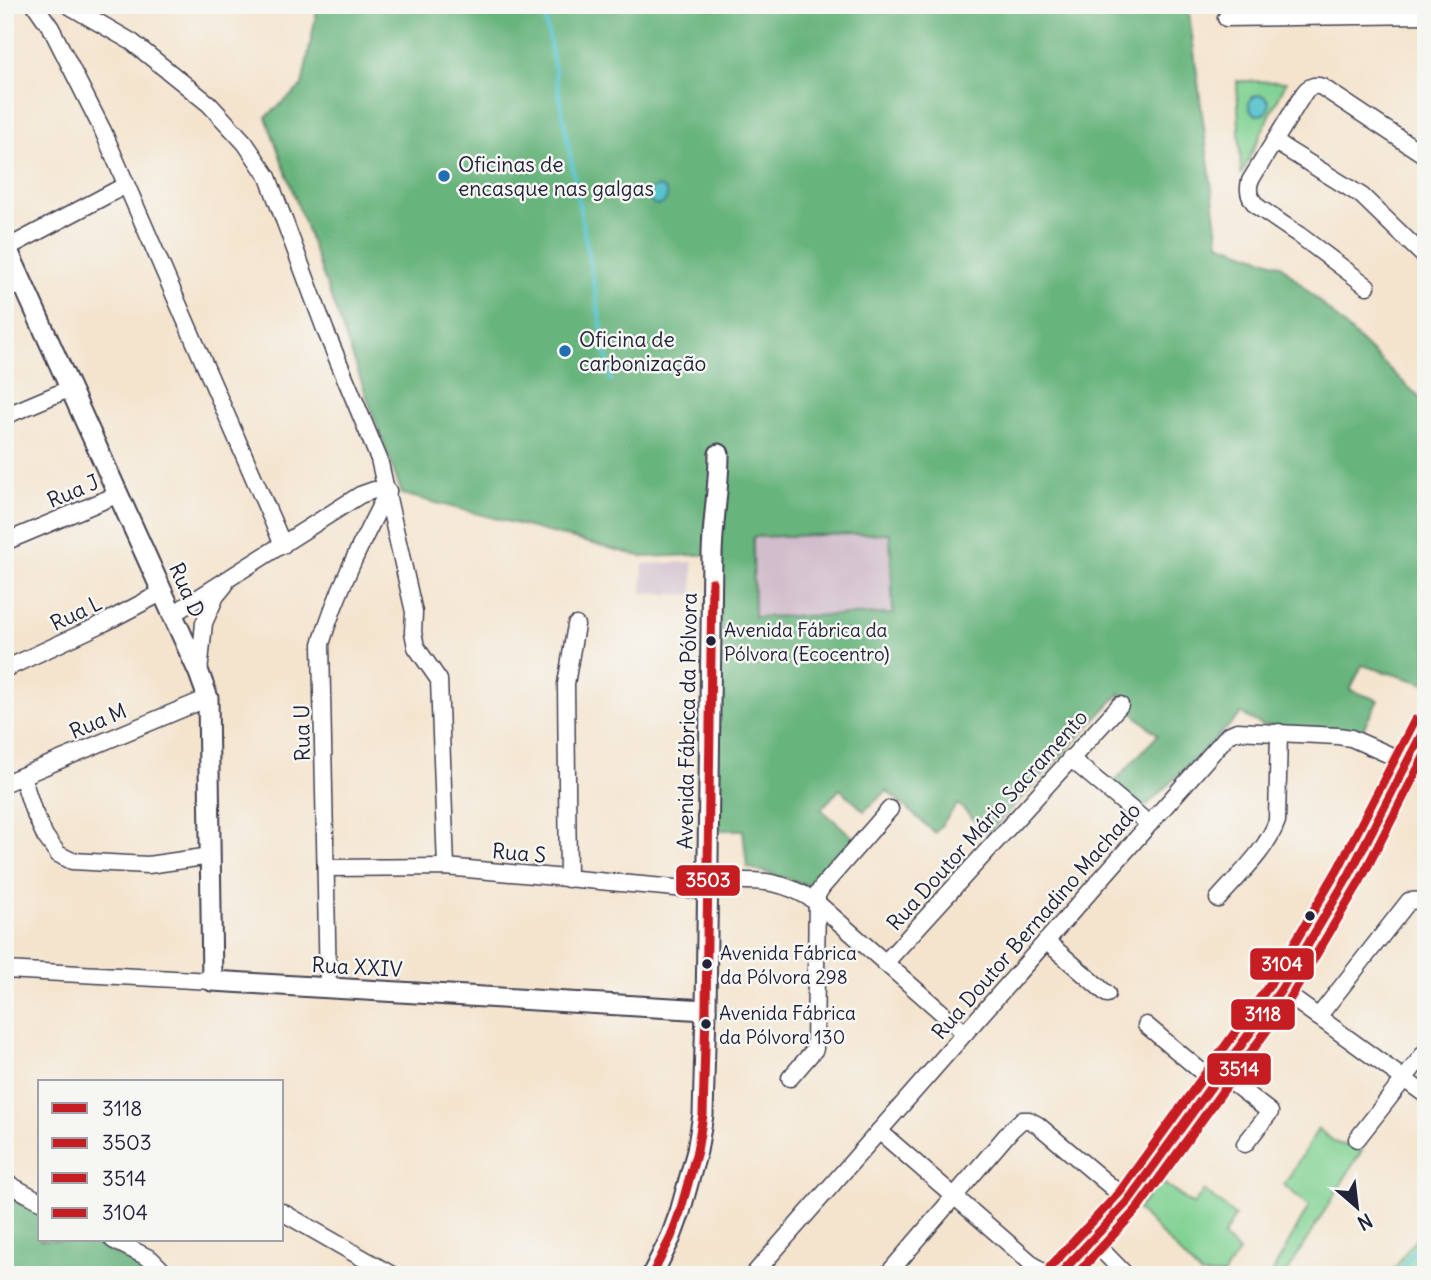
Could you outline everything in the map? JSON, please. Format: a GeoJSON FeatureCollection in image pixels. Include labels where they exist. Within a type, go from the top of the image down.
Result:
{"type":"FeatureCollection","features":[{"type":"Feature","properties":{"kind":"street"},"geometry":{"type":"LineString","coordinates":[[36,5],[51,28],[103,131],[283,545]]}},
{"type":"Feature","properties":{"kind":"street"},"geometry":{"type":"LineString","coordinates":[[68,5],[132,42],[209,104],[245,143],[268,177],[326,332],[379,458],[414,612],[413,632],[416,648],[439,680],[446,867]]}},
{"type":"Feature","properties":{"kind":"street"},"geometry":{"type":"LineString","coordinates":[[1227,18],[1426,15]]}},
{"type":"Feature","properties":{"kind":"street"},"geometry":{"type":"LineString","coordinates":[[1367,286],[1253,201],[1248,189],[1250,181],[1304,93],[1317,86],[1422,153],[1426,134]]}},
{"type":"Feature","properties":{"kind":"street"},"geometry":{"type":"LineString","coordinates":[[1275,142],[1362,195],[1426,258]]}},
{"type":"Feature","properties":{"kind":"street"},"geometry":{"type":"LineString","coordinates":[[6,246],[126,185]]}},
{"type":"Feature","properties":{"kind":"street","name":"Rua D"},"geometry":{"type":"LineString","coordinates":[[6,246],[14,287],[71,388],[208,698],[212,981]]}},
{"type":"Feature","properties":{"kind":"street"},"geometry":{"type":"LineString","coordinates":[[5,416],[71,388]]}},
{"type":"Feature","properties":{"kind":"street","name":"Avenida Fábrica da Pólvora"},"geometry":{"type":"LineString","coordinates":[[652,1275],[680,1212],[697,1151],[703,1115],[712,554],[719,454]]}},
{"type":"Feature","properties":{"kind":"street"},"geometry":{"type":"LineString","coordinates":[[173,614],[360,495],[374,490],[388,491]]}},
{"type":"Feature","properties":{"kind":"street","name":"Rua U"},"geometry":{"type":"LineString","coordinates":[[328,988],[321,645],[330,613],[388,491]]}},
{"type":"Feature","properties":{"kind":"street","name":"Rua J"},"geometry":{"type":"LineString","coordinates":[[5,542],[119,494]]}},
{"type":"Feature","properties":{"kind":"street"},"geometry":{"type":"LineString","coordinates":[[199,673],[204,623],[216,596],[231,577]]}},
{"type":"Feature","properties":{"kind":"street","name":"Rua L"},"geometry":{"type":"LineString","coordinates":[[5,669],[163,592]]}},
{"type":"Feature","properties":{"kind":"street"},"geometry":{"type":"LineString","coordinates":[[568,878],[566,684],[576,625]]}},
{"type":"Feature","properties":{"kind":"street","name":"Rua M"},"geometry":{"type":"LineString","coordinates":[[5,783],[208,698]]}},
{"type":"Feature","properties":{"kind":"street","name":"Rua Doutor Mário Sacramento"},"geometry":{"type":"LineString","coordinates":[[885,962],[1120,705]]}},
{"type":"Feature","properties":{"kind":"street","name":"Rua Doutor Bernadino Machado"},"geometry":{"type":"LineString","coordinates":[[753,1275],[1228,735],[1237,732],[1279,732],[1351,738],[1408,763]]}},
{"type":"Feature","properties":{"kind":"street"},"geometry":{"type":"LineString","coordinates":[[1218,899],[1266,843],[1278,821],[1279,732]]}},
{"type":"Feature","properties":{"kind":"street"},"geometry":{"type":"LineString","coordinates":[[1059,1275],[1128,1201],[1281,990],[1349,875],[1424,732]]}},
{"type":"Feature","properties":{"kind":"street"},"geometry":{"type":"LineString","coordinates":[[1070,758],[1149,824]]}},
{"type":"Feature","properties":{"kind":"street"},"geometry":{"type":"LineString","coordinates":[[22,776],[45,836],[58,854],[72,861],[148,864],[211,856]]}},
{"type":"Feature","properties":{"kind":"street"},"geometry":{"type":"LineString","coordinates":[[790,1078],[815,1049],[817,895],[890,809]]}},
{"type":"Feature","properties":{"kind":"street","name":"Rua S"},"geometry":{"type":"LineString","coordinates":[[327,868],[446,867],[568,878],[708,886],[769,882],[786,885],[801,891],[816,902],[965,1033]]}},
{"type":"Feature","properties":{"kind":"street"},"geometry":{"type":"LineString","coordinates":[[1318,1017],[1409,901],[1426,901]]}},
{"type":"Feature","properties":{"kind":"street"},"geometry":{"type":"LineString","coordinates":[[1046,941],[1107,994]]}},
{"type":"Feature","properties":{"kind":"street","name":"Rua XXIV"},"geometry":{"type":"LineString","coordinates":[[5,970],[706,1010]]}},
{"type":"Feature","properties":{"kind":"street"},"geometry":{"type":"LineString","coordinates":[[1281,990],[1426,1095]]}},
{"type":"Feature","properties":{"kind":"street"},"geometry":{"type":"LineString","coordinates":[[1146,1025],[1218,1079],[1270,1112],[1245,1144]]}},
{"type":"Feature","properties":{"kind":"street"},"geometry":{"type":"LineString","coordinates":[[1357,1139],[1426,1051]]}},
{"type":"Feature","properties":{"kind":"street"},"geometry":{"type":"LineString","coordinates":[[887,1275],[1022,1120],[1038,1125],[1128,1201]]}},
{"type":"Feature","properties":{"kind":"street"},"geometry":{"type":"LineString","coordinates":[[879,1131],[1045,1275]]}},
{"type":"Feature","properties":{"kind":"street"},"geometry":{"type":"LineString","coordinates":[[5,1182],[38,1200]]}},
{"type":"Feature","properties":{"kind":"street"},"geometry":{"type":"LineString","coordinates":[[284,1213],[392,1275]]}},
{"type":"Feature","properties":{"kind":"street"},"geometry":{"type":"LineString","coordinates":[[1092,1240],[1126,1275]]}},
{"type":"Feature","properties":{"kind":"street"},"geometry":{"type":"LineString","coordinates":[[117,1242],[151,1259],[167,1275]]}},
{"type":"Feature","properties":{"kind":"shaded area"},"geometry":{"type":"Polygon","coordinates":[[[891,532],[893,614],[754,617],[753,537],[891,532]]]}},
{"type":"Feature","properties":{"kind":"shaded area"},"geometry":{"type":"Polygon","coordinates":[[[693,562],[693,595],[642,593],[643,564],[693,562]]]}},
{"type":"Feature","properties":{"kind":"green space"},"geometry":{"type":"Polygon","coordinates":[[[318,5],[1188,5],[1219,243],[1281,265],[1426,404],[1426,684],[1362,665],[1350,690],[1378,700],[1362,731],[1262,725],[1241,714],[1145,807],[1112,784],[1158,735],[1127,708],[1120,693],[988,833],[958,804],[935,833],[887,791],[864,811],[840,789],[821,809],[854,838],[812,886],[747,867],[743,830],[717,830],[721,554],[643,557],[402,494],[266,117],[302,86],[318,5]],[[890,533],[753,537],[754,617],[893,614],[890,533]]]}},
{"type":"Feature","properties":{"kind":"green space"},"geometry":{"type":"Polygon","coordinates":[[[1237,81],[1286,82],[1241,175],[1237,81]]]}},
{"type":"Feature","properties":{"kind":"green space"},"geometry":{"type":"Polygon","coordinates":[[[1318,1129],[1336,1143],[1362,1150],[1285,1275],[1271,1275],[1309,1206],[1284,1185],[1318,1129]]]}},
{"type":"Feature","properties":{"kind":"green space"},"geometry":{"type":"Polygon","coordinates":[[[1159,1180],[1193,1205],[1204,1190],[1235,1216],[1223,1237],[1239,1252],[1223,1275],[1201,1275],[1138,1210],[1159,1180]]]}},
{"type":"Feature","properties":{"kind":"green space"},"geometry":{"type":"Polygon","coordinates":[[[5,1196],[38,1213],[38,1242],[92,1242],[155,1275],[5,1275],[5,1196]]]}},
{"type":"Feature","properties":{"kind":"green space"},"geometry":{"type":"Polygon","coordinates":[[[1426,1223],[1426,1275],[1390,1275],[1426,1223]]]}},
{"type":"Feature","properties":{"kind":"water"},"geometry":{"type":"Polygon","coordinates":[[[1259,95],[1266,98],[1269,105],[1266,112],[1259,115],[1252,112],[1249,105],[1252,98],[1259,95]]]}},
{"type":"Feature","properties":{"kind":"water"},"geometry":{"type":"Polygon","coordinates":[[[654,187],[662,187],[667,196],[665,203],[654,205],[649,200],[649,192],[654,187]]]}},
{"type":"Feature","properties":{"kind":"waterway"},"geometry":{"type":"LineString","coordinates":[[543,5],[611,380]]}},
{"type":"Feature","properties":{"kind":"waterway"},"geometry":{"type":"LineString","coordinates":[[1398,1275],[1426,1238]]}},
{"type":"Feature","properties":{"kind":"transit line","name":"3503"},"geometry":{"type":"LineString","coordinates":[[652,1275],[680,1212],[697,1151],[703,1115],[712,582]]}},
{"type":"Feature","properties":{"kind":"transit line","name":"3104"},"geometry":{"type":"LineString","coordinates":[[1050,1267],[1119,1193],[1271,983],[1338,869],[1415,720]]}},
{"type":"Feature","properties":{"kind":"transit line","name":"3118"},"geometry":{"type":"LineString","coordinates":[[1059,1275],[1128,1201],[1281,990],[1349,875],[1426,726]]}},
{"type":"Feature","properties":{"kind":"transit line","name":"3514"},"geometry":{"type":"LineString","coordinates":[[1076,1275],[1138,1208],[1291,997],[1360,881],[1426,753]]}},
{"type":"Feature","properties":{"kind":"place","name":"Oficinas de encasque nas galgas"},"geometry":{"type":"Point","coordinates":[444,176]}},
{"type":"Feature","properties":{"kind":"place","name":"Oficina de carbonização"},"geometry":{"type":"Point","coordinates":[565,351]}},
{"type":"Feature","properties":{"kind":"place","name":"Avenida Fábrica da Pólvora (Ecocentro)"},"geometry":{"type":"Point","coordinates":[711,641]}},
{"type":"Feature","properties":{"kind":"place","name":"Avenida Fábrica da Pólvora 298"},"geometry":{"type":"Point","coordinates":[707,964]}},
{"type":"Feature","properties":{"kind":"place","name":"Avenida Fábrica da Pólvora 130"},"geometry":{"type":"Point","coordinates":[706,1024]}}]}
